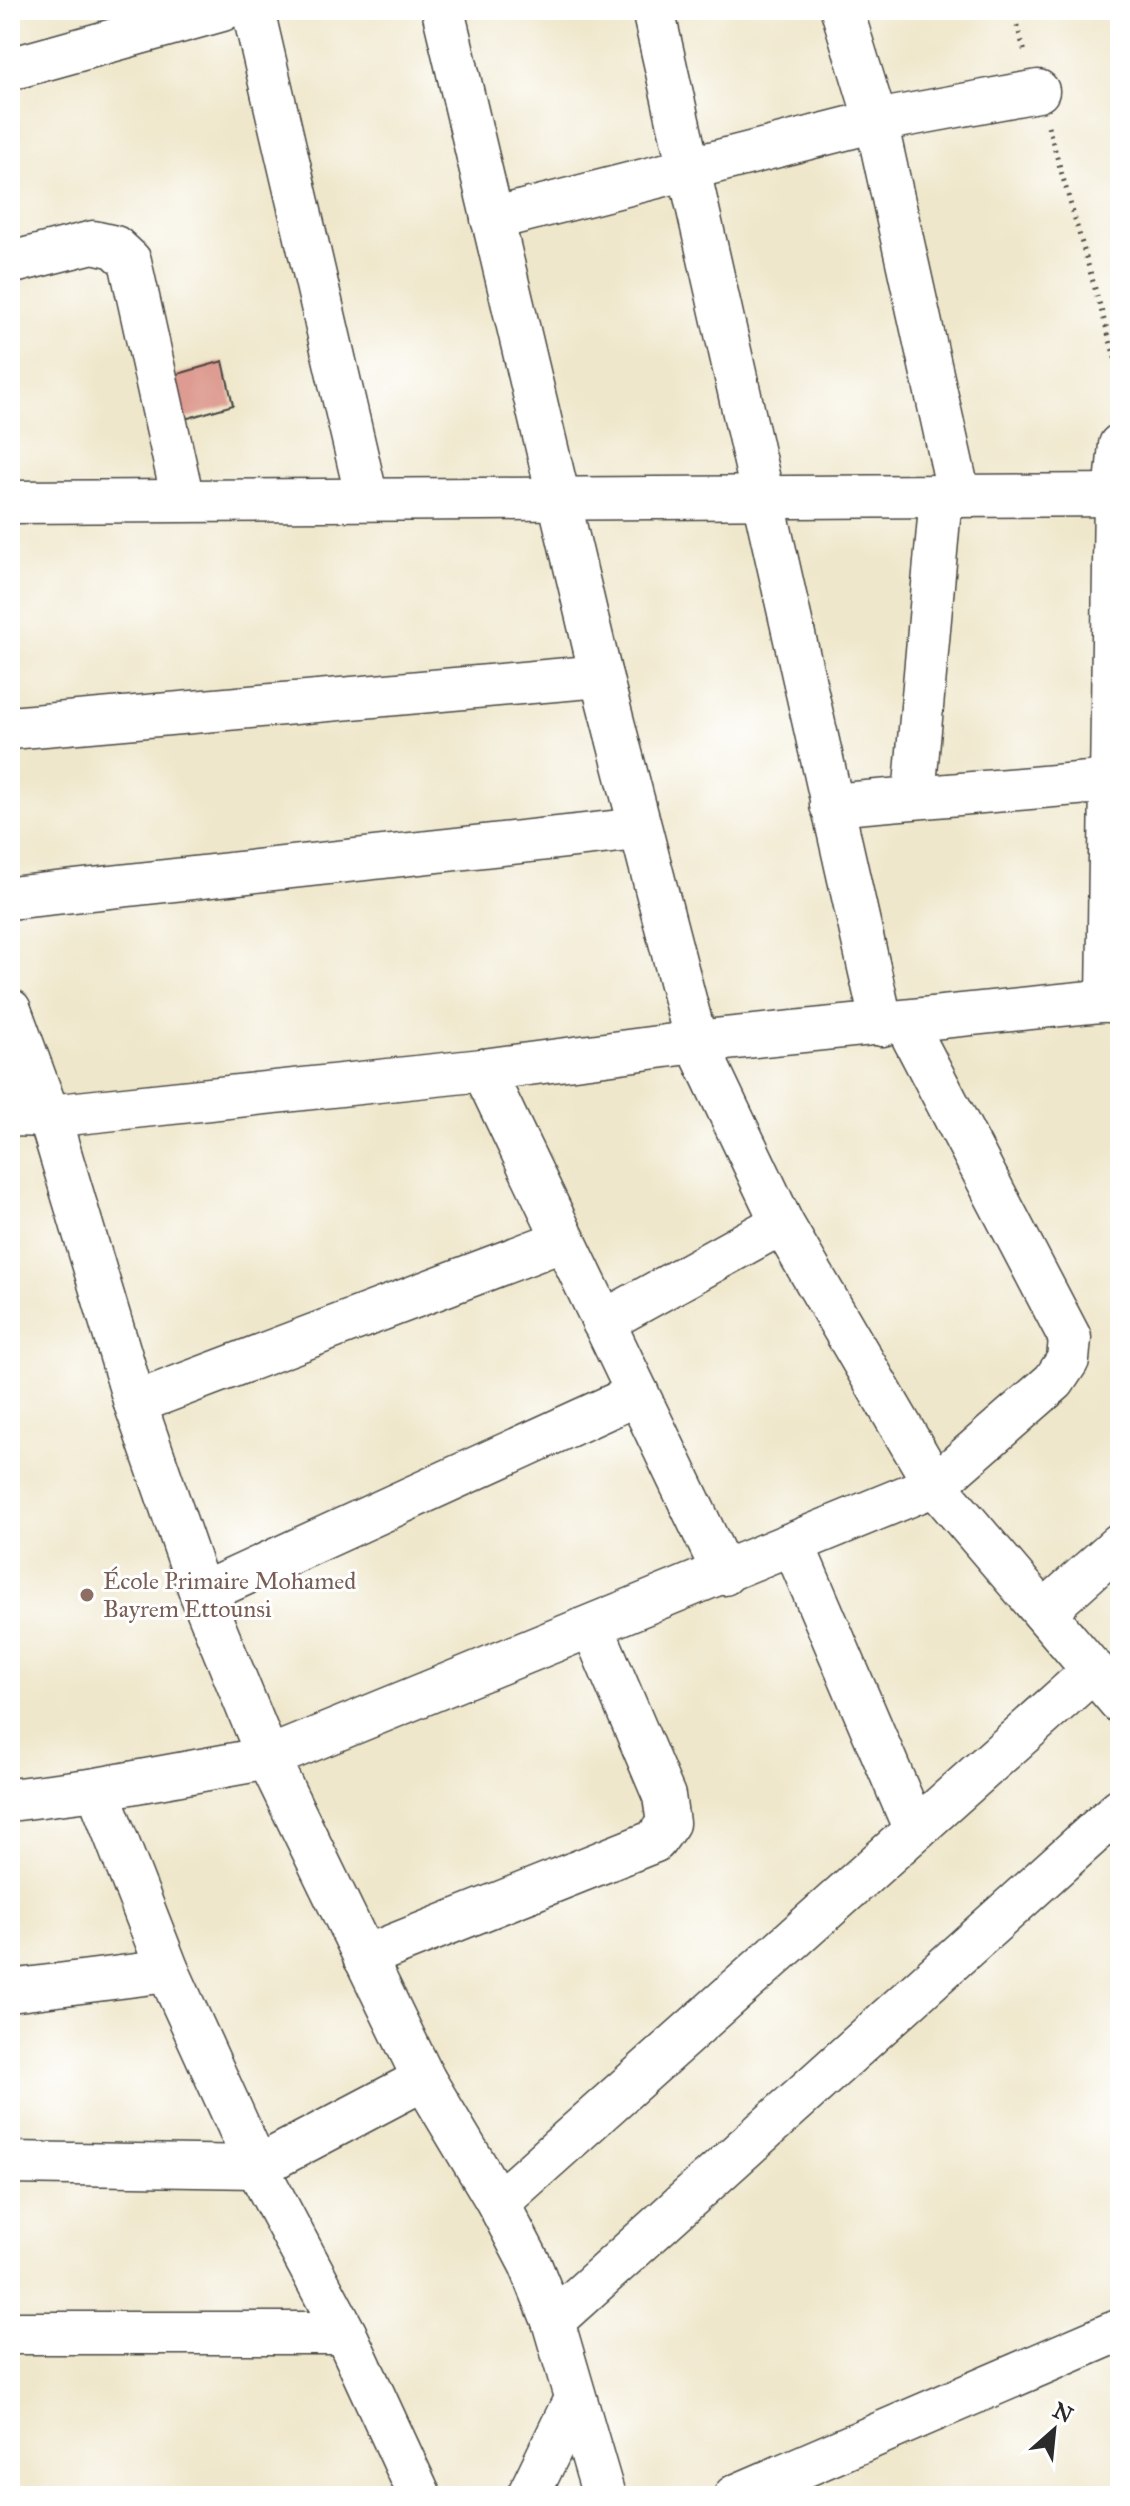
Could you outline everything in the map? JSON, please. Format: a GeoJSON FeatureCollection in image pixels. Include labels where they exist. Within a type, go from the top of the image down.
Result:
{"type":"FeatureCollection","features":[{"type":"Feature","properties":{"kind":"street"},"geometry":{"type":"LineString","coordinates":[[10,69],[222,10]]}},
{"type":"Feature","properties":{"kind":"street"},"geometry":{"type":"LineString","coordinates":[[253,10],[367,499]]}},
{"type":"Feature","properties":{"kind":"street"},"geometry":{"type":"LineString","coordinates":[[443,10],[601,676],[696,1042],[782,1223],[935,1485],[1120,1702]]}},
{"type":"Feature","properties":{"kind":"street"},"geometry":{"type":"LineString","coordinates":[[10,1800],[97,1789],[268,1758],[724,1574],[935,1485],[1054,1381],[1068,1360],[1070,1338],[894,1023],[831,805],[766,500],[686,168],[653,10]]}},
{"type":"Feature","properties":{"kind":"street"},"geometry":{"type":"LineString","coordinates":[[842,10],[876,121],[950,496],[914,796]]}},
{"type":"Feature","properties":{"kind":"street"},"geometry":{"type":"LineString","coordinates":[[492,219],[876,121],[1038,91]]}},
{"type":"Feature","properties":{"kind":"street"},"geometry":{"type":"LineString","coordinates":[[10,263],[93,242],[115,247],[130,261],[183,500]]}},
{"type":"Feature","properties":{"kind":"street"},"geometry":{"type":"LineString","coordinates":[[29,1116],[483,1070],[696,1042],[1114,1000],[1112,781],[1120,445]]}},
{"type":"Feature","properties":{"kind":"street"},"geometry":{"type":"LineString","coordinates":[[10,502],[558,498],[766,500],[1117,495]]}},
{"type":"Feature","properties":{"kind":"street"},"geometry":{"type":"LineString","coordinates":[[10,728],[601,676]]}},
{"type":"Feature","properties":{"kind":"street"},"geometry":{"type":"LineString","coordinates":[[831,805],[1112,781]]}},
{"type":"Feature","properties":{"kind":"street"},"geometry":{"type":"LineString","coordinates":[[10,898],[639,829]]}},
{"type":"Feature","properties":{"kind":"street"},"geometry":{"type":"LineString","coordinates":[[10,1010],[29,1116],[135,1403],[201,1594],[268,1758],[364,1957],[424,2079],[498,2203],[530,2264],[553,2321],[604,2496]]}},
{"type":"Feature","properties":{"kind":"street"},"geometry":{"type":"LineString","coordinates":[[483,1070],[724,1574]]}},
{"type":"Feature","properties":{"kind":"street"},"geometry":{"type":"LineString","coordinates":[[603,1322],[782,1223]]}},
{"type":"Feature","properties":{"kind":"street"},"geometry":{"type":"LineString","coordinates":[[135,1403],[564,1240]]}},
{"type":"Feature","properties":{"kind":"street"},"geometry":{"type":"LineString","coordinates":[[201,1594],[638,1394]]}},
{"type":"Feature","properties":{"kind":"street"},"geometry":{"type":"LineString","coordinates":[[793,1544],[915,1830]]}},
{"type":"Feature","properties":{"kind":"street"},"geometry":{"type":"LineString","coordinates":[[1044,1612],[1120,1544]]}},
{"type":"Feature","properties":{"kind":"street"},"geometry":{"type":"LineString","coordinates":[[364,1957],[655,1841],[668,1823],[664,1796],[592,1626]]}},
{"type":"Feature","properties":{"kind":"street"},"geometry":{"type":"LineString","coordinates":[[498,2203],[1094,1670]]}},
{"type":"Feature","properties":{"kind":"street"},"geometry":{"type":"LineString","coordinates":[[97,1789],[168,1971],[257,2167],[345,2333],[420,2496]]}},
{"type":"Feature","properties":{"kind":"street"},"geometry":{"type":"LineString","coordinates":[[553,2321],[1120,1809]]}},
{"type":"Feature","properties":{"kind":"street"},"geometry":{"type":"LineString","coordinates":[[10,1991],[168,1971]]}},
{"type":"Feature","properties":{"kind":"street"},"geometry":{"type":"LineString","coordinates":[[10,2163],[257,2167],[424,2079]]}},
{"type":"Feature","properties":{"kind":"street"},"geometry":{"type":"LineString","coordinates":[[735,2496],[1120,2330]]}},
{"type":"Feature","properties":{"kind":"street"},"geometry":{"type":"LineString","coordinates":[[10,2333],[345,2333]]}},
{"type":"Feature","properties":{"kind":"street"},"geometry":{"type":"LineString","coordinates":[[528,2496],[574,2401]]}},
{"type":"Feature","properties":{"kind":"path"},"geometry":{"type":"LineString","coordinates":[[1038,91],[1120,375]]}},
{"type":"Feature","properties":{"kind":"building"},"geometry":{"type":"Polygon","coordinates":[[[223,361],[233,405],[171,423],[161,379],[223,361]]]}},
{"type":"Feature","properties":{"kind":"place","name":"École Primaire Mohamed Bayrem Ettounsi"},"geometry":{"type":"Point","coordinates":[87,1595]}}]}
